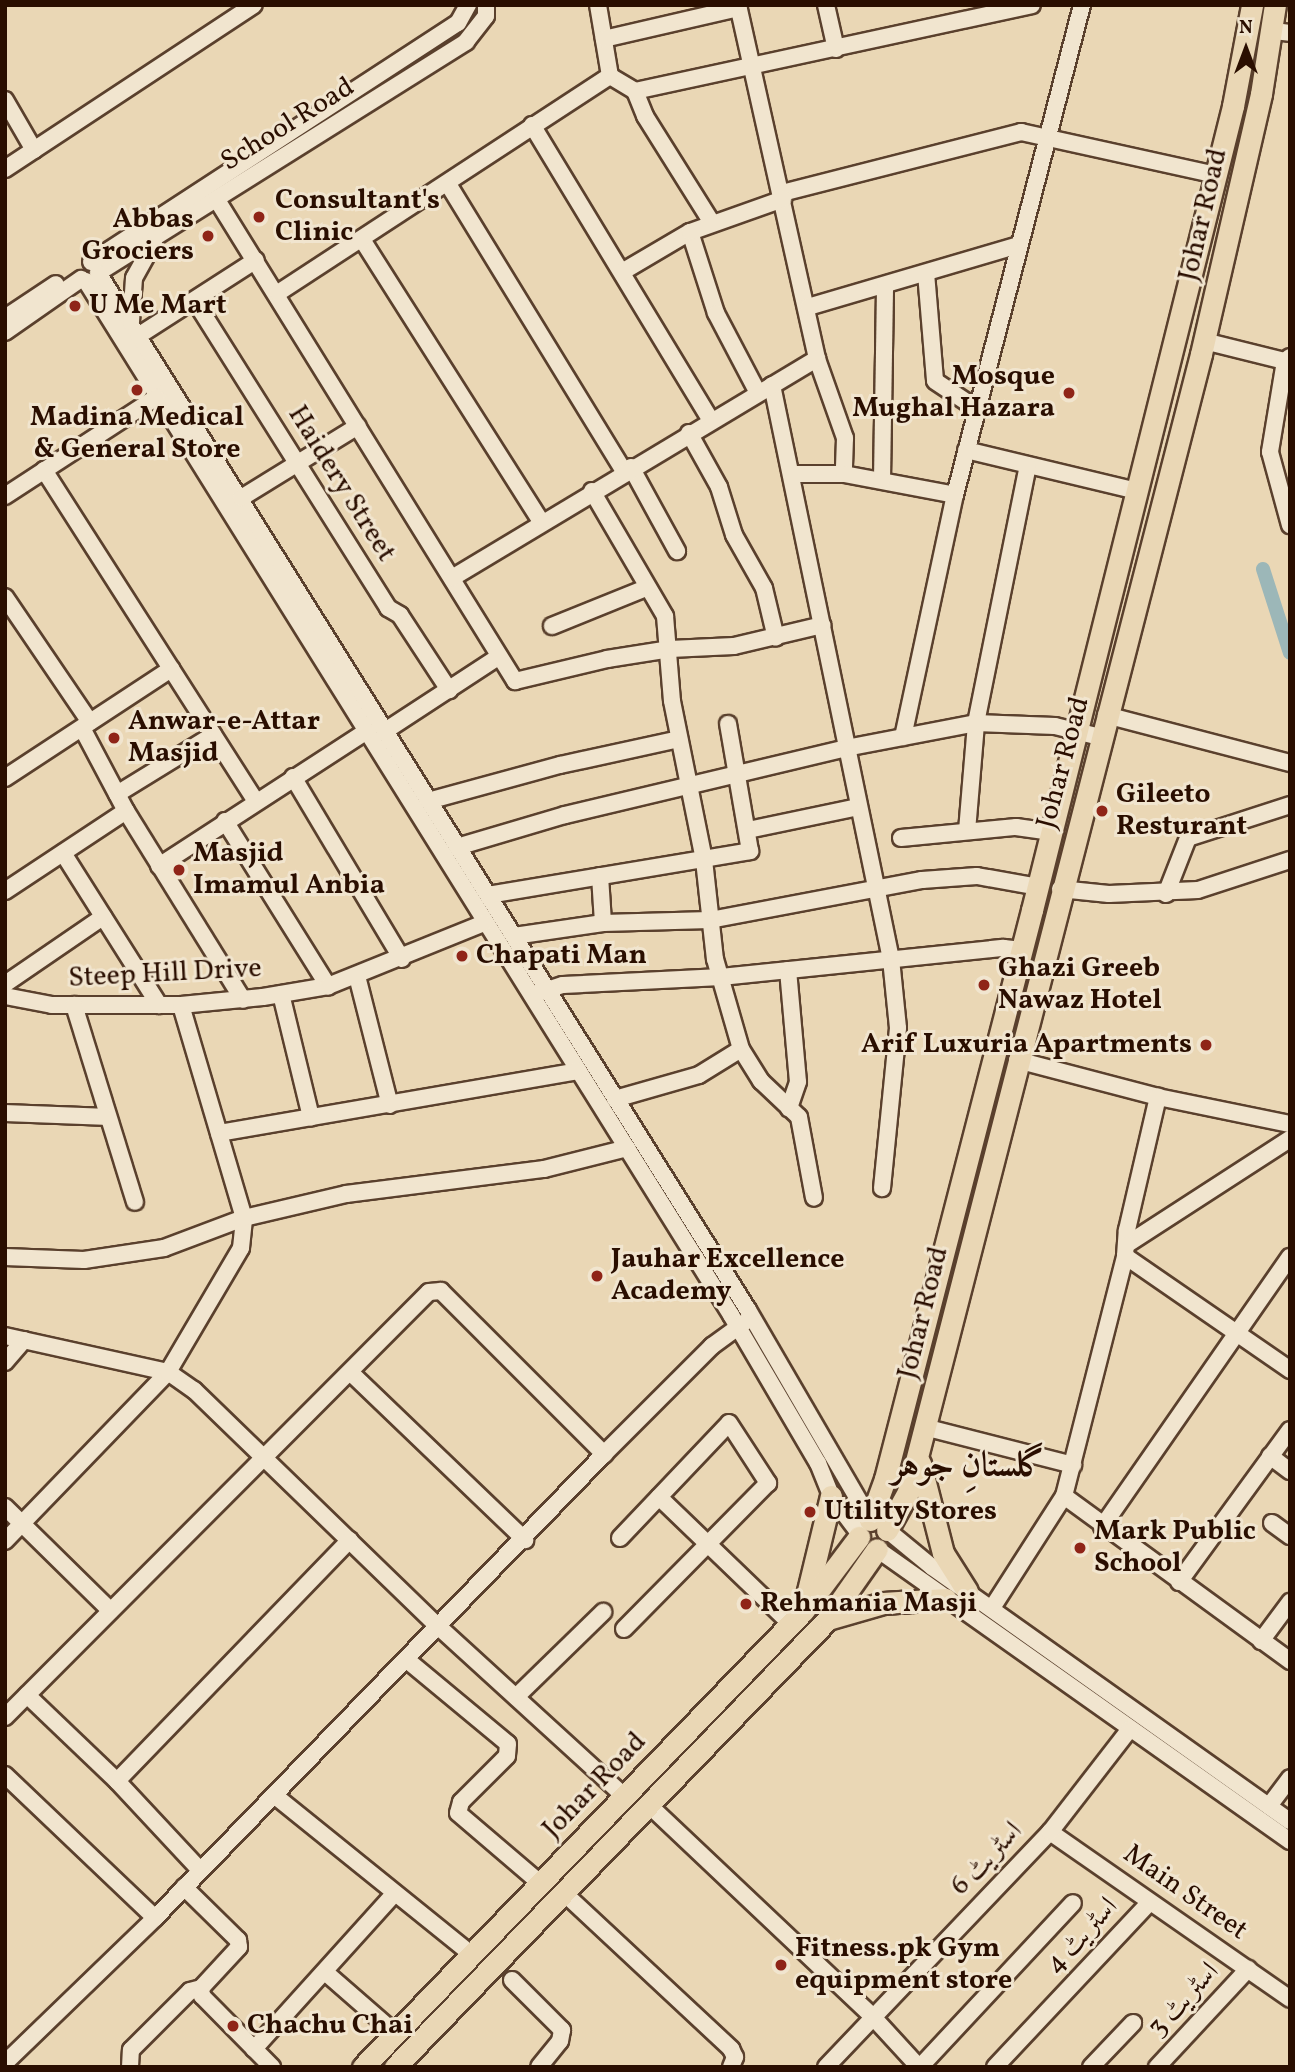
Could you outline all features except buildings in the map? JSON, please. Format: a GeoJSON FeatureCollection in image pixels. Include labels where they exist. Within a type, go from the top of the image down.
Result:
{"type":"FeatureCollection","features":[{"type":"Feature","properties":{"kind":"main road","name":"Johar Road"},"geometry":{"type":"LineString","coordinates":[[395,2067],[828,1619],[870,1534],[1077,732],[1216,175],[1252,5]]}},
{"type":"Feature","properties":{"kind":"main road","name":"Johar Road"},"geometry":{"type":"LineString","coordinates":[[363,2067],[797,1617],[908,1492],[1060,889],[1282,32],[1275,5]]}},
{"type":"Feature","properties":{"kind":"main road"},"geometry":{"type":"LineString","coordinates":[[918,1450],[932,1523],[943,1553],[967,1591]]}},
{"type":"Feature","properties":{"kind":"main road"},"geometry":{"type":"LineString","coordinates":[[797,1617],[831,1496]]}},
{"type":"Feature","properties":{"kind":"main road"},"geometry":{"type":"LineString","coordinates":[[828,1619],[883,1603],[946,1598]]}},
{"type":"Feature","properties":{"kind":"street"},"geometry":{"type":"LineString","coordinates":[[5,169],[254,5]]}},
{"type":"Feature","properties":{"kind":"street","name":"School Road"},"geometry":{"type":"LineString","coordinates":[[5,332],[172,207],[458,23],[468,5]]}},
{"type":"Feature","properties":{"kind":"street","name":"School Road"},"geometry":{"type":"LineString","coordinates":[[5,317],[157,238],[466,42],[486,16],[486,5]]}},
{"type":"Feature","properties":{"kind":"street"},"geometry":{"type":"LineString","coordinates":[[598,5],[610,76]]}},
{"type":"Feature","properties":{"kind":"street"},"geometry":{"type":"LineString","coordinates":[[826,5],[836,49]]}},
{"type":"Feature","properties":{"kind":"street"},"geometry":{"type":"LineString","coordinates":[[903,737],[954,495],[1082,5]]}},
{"type":"Feature","properties":{"kind":"street"},"geometry":{"type":"LineString","coordinates":[[604,38],[738,6],[808,307],[817,359],[845,438],[844,474]]}},
{"type":"Feature","properties":{"kind":"street"},"geometry":{"type":"LineString","coordinates":[[635,91],[1022,6]]}},
{"type":"Feature","properties":{"kind":"street"},"geometry":{"type":"LineString","coordinates":[[610,76],[635,91],[645,116],[712,223]]}},
{"type":"Feature","properties":{"kind":"street"},"geometry":{"type":"LineString","coordinates":[[278,293],[363,241],[532,125],[610,76]]}},
{"type":"Feature","properties":{"kind":"street"},"geometry":{"type":"LineString","coordinates":[[5,100],[34,150]]}},
{"type":"Feature","properties":{"kind":"street"},"geometry":{"type":"LineString","coordinates":[[532,125],[710,419]]}},
{"type":"Feature","properties":{"kind":"street"},"geometry":{"type":"LineString","coordinates":[[621,272],[690,232],[783,196],[1021,132],[1216,175]]}},
{"type":"Feature","properties":{"kind":"street"},"geometry":{"type":"LineString","coordinates":[[448,184],[677,551]]}},
{"type":"Feature","properties":{"kind":"street"},"geometry":{"type":"LineString","coordinates":[[217,200],[278,293],[515,681],[670,649],[734,646],[823,625]]}},
{"type":"Feature","properties":{"kind":"street"},"geometry":{"type":"LineString","coordinates":[[172,207],[181,223]]}},
{"type":"Feature","properties":{"kind":"street"},"geometry":{"type":"LineString","coordinates":[[690,232],[716,313],[765,389],[791,474],[891,959],[898,1028],[882,1188]]}},
{"type":"Feature","properties":{"kind":"street"},"geometry":{"type":"LineString","coordinates":[[134,330],[134,278],[157,238]]}},
{"type":"Feature","properties":{"kind":"street"},"geometry":{"type":"LineString","coordinates":[[363,241],[541,522]]}},
{"type":"Feature","properties":{"kind":"street"},"geometry":{"type":"LineString","coordinates":[[808,307],[1019,245]]}},
{"type":"Feature","properties":{"kind":"street"},"geometry":{"type":"LineString","coordinates":[[134,330],[195,301],[256,260]]}},
{"type":"Feature","properties":{"kind":"street"},"geometry":{"type":"LineString","coordinates":[[87,273],[134,330],[514,936],[579,1071],[737,1326],[818,1463],[831,1496],[870,1534],[946,1598],[1290,1841]]}},
{"type":"Feature","properties":{"kind":"street"},"geometry":{"type":"LineString","coordinates":[[87,273],[157,397],[484,923],[540,993],[615,1100],[753,1318],[870,1534],[992,1608],[1290,1821]]}},
{"type":"Feature","properties":{"kind":"street"},"geometry":{"type":"LineString","coordinates":[[926,273],[934,381],[977,409]]}},
{"type":"Feature","properties":{"kind":"street"},"geometry":{"type":"LineString","coordinates":[[882,480],[885,285]]}},
{"type":"Feature","properties":{"kind":"street","name":"Haidery Street"},"geometry":{"type":"LineString","coordinates":[[195,301],[388,608],[400,615],[449,690]]}},
{"type":"Feature","properties":{"kind":"street"},"geometry":{"type":"LineString","coordinates":[[1204,341],[1287,359],[1270,452],[1288,515]]}},
{"type":"Feature","properties":{"kind":"street"},"geometry":{"type":"LineString","coordinates":[[452,578],[710,419],[817,359]]}},
{"type":"Feature","properties":{"kind":"street"},"geometry":{"type":"LineString","coordinates":[[5,496],[157,397]]}},
{"type":"Feature","properties":{"kind":"street"},"geometry":{"type":"LineString","coordinates":[[241,498],[358,426]]}},
{"type":"Feature","properties":{"kind":"street"},"geometry":{"type":"LineString","coordinates":[[689,433],[719,486],[734,535],[764,589],[776,638]]}},
{"type":"Feature","properties":{"kind":"street"},"geometry":{"type":"LineString","coordinates":[[966,450],[1137,491]]}},
{"type":"Feature","properties":{"kind":"street"},"geometry":{"type":"LineString","coordinates":[[967,831],[976,723],[1028,466]]}},
{"type":"Feature","properties":{"kind":"street"},"geometry":{"type":"LineString","coordinates":[[44,470],[255,800]]}},
{"type":"Feature","properties":{"kind":"street"},"geometry":{"type":"LineString","coordinates":[[791,474],[844,474],[954,495]]}},
{"type":"Feature","properties":{"kind":"street"},"geometry":{"type":"LineString","coordinates":[[592,491],[646,588],[665,616],[670,649],[672,701],[704,860],[710,920],[721,977],[741,1049],[761,1082],[799,1117],[814,1198]]}},
{"type":"Feature","properties":{"kind":"street"},"geometry":{"type":"LineString","coordinates":[[552,626],[646,588]]}},
{"type":"Feature","properties":{"kind":"street"},"geometry":{"type":"LineString","coordinates":[[5,597],[86,725],[126,811],[243,1000]]}},
{"type":"Feature","properties":{"kind":"street"},"geometry":{"type":"LineString","coordinates":[[385,731],[498,657]]}},
{"type":"Feature","properties":{"kind":"street"},"geometry":{"type":"LineString","coordinates":[[5,778],[171,669]]}},
{"type":"Feature","properties":{"kind":"street"},"geometry":{"type":"LineString","coordinates":[[1106,715],[1290,763]]}},
{"type":"Feature","properties":{"kind":"street"},"geometry":{"type":"LineString","coordinates":[[457,847],[565,816],[846,748],[976,723],[1055,726],[1100,737]]}},
{"type":"Feature","properties":{"kind":"street"},"geometry":{"type":"LineString","coordinates":[[488,895],[750,851],[728,724]]}},
{"type":"Feature","properties":{"kind":"street"},"geometry":{"type":"LineString","coordinates":[[159,866],[255,800],[365,732]]}},
{"type":"Feature","properties":{"kind":"street"},"geometry":{"type":"LineString","coordinates":[[117,794],[214,735]]}},
{"type":"Feature","properties":{"kind":"street"},"geometry":{"type":"LineString","coordinates":[[428,801],[559,765],[679,739]]}},
{"type":"Feature","properties":{"kind":"street"},"geometry":{"type":"LineString","coordinates":[[293,777],[402,959]]}},
{"type":"Feature","properties":{"kind":"street"},"geometry":{"type":"LineString","coordinates":[[1166,894],[1188,838],[1290,805]]}},
{"type":"Feature","properties":{"kind":"street"},"geometry":{"type":"LineString","coordinates":[[748,830],[858,807]]}},
{"type":"Feature","properties":{"kind":"street"},"geometry":{"type":"LineString","coordinates":[[5,891],[126,811]]}},
{"type":"Feature","properties":{"kind":"street"},"geometry":{"type":"LineString","coordinates":[[225,821],[328,986]]}},
{"type":"Feature","properties":{"kind":"street"},"geometry":{"type":"LineString","coordinates":[[901,838],[1016,827],[1052,832]]}},
{"type":"Feature","properties":{"kind":"street"},"geometry":{"type":"LineString","coordinates":[[63,853],[159,1005]]}},
{"type":"Feature","properties":{"kind":"street"},"geometry":{"type":"LineString","coordinates":[[1060,889],[1166,894],[1198,890],[1290,860]]}},
{"type":"Feature","properties":{"kind":"street"},"geometry":{"type":"LineString","coordinates":[[600,876],[603,923]]}},
{"type":"Feature","properties":{"kind":"street"},"geometry":{"type":"LineString","coordinates":[[514,936],[603,923],[710,920],[877,891],[922,880],[977,876],[1038,887]]}},
{"type":"Feature","properties":{"kind":"street"},"geometry":{"type":"LineString","coordinates":[[5,984],[103,917]]}},
{"type":"Feature","properties":{"kind":"street","name":"Steep Hill Drive"},"geometry":{"type":"LineString","coordinates":[[5,996],[74,1005],[181,1005],[243,1000],[328,986],[402,959],[484,923]]}},
{"type":"Feature","properties":{"kind":"street"},"geometry":{"type":"LineString","coordinates":[[540,993],[563,985],[721,977],[1004,948],[1021,950]]}},
{"type":"Feature","properties":{"kind":"street"},"geometry":{"type":"LineString","coordinates":[[788,970],[798,1082],[789,1108]]}},
{"type":"Feature","properties":{"kind":"street"},"geometry":{"type":"LineString","coordinates":[[357,976],[390,1105]]}},
{"type":"Feature","properties":{"kind":"street"},"geometry":{"type":"LineString","coordinates":[[281,994],[311,1117]]}},
{"type":"Feature","properties":{"kind":"street"},"geometry":{"type":"LineString","coordinates":[[74,1005],[135,1202]]}},
{"type":"Feature","properties":{"kind":"street"},"geometry":{"type":"LineString","coordinates":[[5,1541],[167,1372],[241,1248],[244,1218],[181,1005]]}},
{"type":"Feature","properties":{"kind":"street"},"geometry":{"type":"LineString","coordinates":[[615,1100],[699,1075],[741,1049]]}},
{"type":"Feature","properties":{"kind":"street"},"geometry":{"type":"LineString","coordinates":[[1017,1060],[1158,1097],[1290,1124]]}},
{"type":"Feature","properties":{"kind":"street"},"geometry":{"type":"LineString","coordinates":[[219,1133],[579,1071]]}},
{"type":"Feature","properties":{"kind":"street"},"geometry":{"type":"LineString","coordinates":[[992,1608],[1064,1496],[1126,1250],[1158,1097]]}},
{"type":"Feature","properties":{"kind":"street"},"geometry":{"type":"LineString","coordinates":[[5,1113],[108,1117]]}},
{"type":"Feature","properties":{"kind":"street"},"geometry":{"type":"LineString","coordinates":[[1126,1250],[1290,1139]]}},
{"type":"Feature","properties":{"kind":"street"},"geometry":{"type":"LineString","coordinates":[[5,1257],[84,1260],[164,1248],[244,1218],[346,1195],[544,1169],[627,1148]]}},
{"type":"Feature","properties":{"kind":"street"},"geometry":{"type":"LineString","coordinates":[[1126,1250],[1290,1370]]}},
{"type":"Feature","properties":{"kind":"street"},"geometry":{"type":"LineString","coordinates":[[1102,1527],[1290,1257]]}},
{"type":"Feature","properties":{"kind":"street"},"geometry":{"type":"LineString","coordinates":[[5,1717],[435,1289],[604,1454]]}},
{"type":"Feature","properties":{"kind":"street"},"geometry":{"type":"LineString","coordinates":[[5,2063],[155,1918],[440,1628],[604,1454],[737,1326],[753,1318]]}},
{"type":"Feature","properties":{"kind":"street"},"geometry":{"type":"LineString","coordinates":[[5,1336],[167,1372],[194,1390],[440,1628],[624,1796]]}},
{"type":"Feature","properties":{"kind":"street"},"geometry":{"type":"LineString","coordinates":[[5,1362],[24,1340]]}},
{"type":"Feature","properties":{"kind":"street"},"geometry":{"type":"LineString","coordinates":[[350,1371],[524,1540]]}},
{"type":"Feature","properties":{"kind":"street"},"geometry":{"type":"LineString","coordinates":[[620,1538],[729,1423],[768,1483],[624,1629]]}},
{"type":"Feature","properties":{"kind":"street"},"geometry":{"type":"LineString","coordinates":[[924,1427],[1073,1465]]}},
{"type":"Feature","properties":{"kind":"street"},"geometry":{"type":"LineString","coordinates":[[1179,1582],[1290,1430]]}},
{"type":"Feature","properties":{"kind":"street"},"geometry":{"type":"LineString","coordinates":[[1270,1456],[1290,1471]]}},
{"type":"Feature","properties":{"kind":"street"},"geometry":{"type":"LineString","coordinates":[[1064,1496],[1102,1527],[1290,1661]]}},
{"type":"Feature","properties":{"kind":"street"},"geometry":{"type":"LineString","coordinates":[[659,1497],[797,1617]]}},
{"type":"Feature","properties":{"kind":"street"},"geometry":{"type":"LineString","coordinates":[[5,1507],[111,1611]]}},
{"type":"Feature","properties":{"kind":"street"},"geometry":{"type":"LineString","coordinates":[[1272,1523],[1290,1536]]}},
{"type":"Feature","properties":{"kind":"street"},"geometry":{"type":"LineString","coordinates":[[117,1781],[351,1540]]}},
{"type":"Feature","properties":{"kind":"street"},"geometry":{"type":"LineString","coordinates":[[1261,1641],[1290,1602]]}},
{"type":"Feature","properties":{"kind":"street"},"geometry":{"type":"LineString","coordinates":[[516,1697],[603,1612]]}},
{"type":"Feature","properties":{"kind":"street"},"geometry":{"type":"LineString","coordinates":[[407,1660],[508,1744],[508,1756],[461,1802],[458,1813],[540,1883]]}},
{"type":"Feature","properties":{"kind":"street"},"geometry":{"type":"LineString","coordinates":[[27,1695],[117,1781],[200,1870]]}},
{"type":"Feature","properties":{"kind":"street","name":"اسٹریٹ 6"},"geometry":{"type":"LineString","coordinates":[[826,2067],[1050,1832],[1130,1729]]}},
{"type":"Feature","properties":{"kind":"street"},"geometry":{"type":"LineString","coordinates":[[5,1775],[155,1918]]}},
{"type":"Feature","properties":{"kind":"street"},"geometry":{"type":"LineString","coordinates":[[1269,1806],[1290,1778]]}},
{"type":"Feature","properties":{"kind":"street"},"geometry":{"type":"LineString","coordinates":[[274,1795],[471,1954]]}},
{"type":"Feature","properties":{"kind":"street"},"geometry":{"type":"LineString","coordinates":[[650,1806],[873,2017],[919,2067],[1073,1903]]}},
{"type":"Feature","properties":{"kind":"street"},"geometry":{"type":"LineString","coordinates":[[261,1808],[298,1814]]}},
{"type":"Feature","properties":{"kind":"street","name":"Main Street"},"geometry":{"type":"LineString","coordinates":[[1050,1832],[1290,1999]]}},
{"type":"Feature","properties":{"kind":"street"},"geometry":{"type":"LineString","coordinates":[[130,2067],[131,2050],[190,1990],[201,1988],[239,1947],[238,1940],[184,1887]]}},
{"type":"Feature","properties":{"kind":"street"},"geometry":{"type":"LineString","coordinates":[[564,1892],[731,2049],[735,2057],[731,2067]]}},
{"type":"Feature","properties":{"kind":"street"},"geometry":{"type":"LineString","coordinates":[[254,2049],[395,1893]]}},
{"type":"Feature","properties":{"kind":"street","name":"اسٹریٹ 4"},"geometry":{"type":"LineString","coordinates":[[995,2067],[1150,1902]]}},
{"type":"Feature","properties":{"kind":"street","name":"اسٹریٹ 3"},"geometry":{"type":"LineString","coordinates":[[1157,2067],[1248,1969]]}},
{"type":"Feature","properties":{"kind":"street"},"geometry":{"type":"LineString","coordinates":[[325,1972],[395,2033]]}},
{"type":"Feature","properties":{"kind":"street"},"geometry":{"type":"LineString","coordinates":[[512,1980],[562,2030],[560,2041],[540,2067]]}},
{"type":"Feature","properties":{"kind":"street"},"geometry":{"type":"LineString","coordinates":[[201,1988],[202,1996],[272,2067]]}},
{"type":"Feature","properties":{"kind":"street"},"geometry":{"type":"LineString","coordinates":[[1091,2067],[1133,2023]]}},
{"type":"Feature","properties":{"kind":"waterway"},"geometry":{"type":"LineString","coordinates":[[1263,569],[1290,653]]}},
{"type":"Feature","properties":{"kind":"place","name":"Consultant's Clinic"},"geometry":{"type":"Point","coordinates":[259,217]}},
{"type":"Feature","properties":{"kind":"place","name":"Abbas Grociers"},"geometry":{"type":"Point","coordinates":[208,236]}},
{"type":"Feature","properties":{"kind":"place","name":"U Me Mart"},"geometry":{"type":"Point","coordinates":[75,306]}},
{"type":"Feature","properties":{"kind":"place","name":"Madina Medical & General Store"},"geometry":{"type":"Point","coordinates":[137,390]}},
{"type":"Feature","properties":{"kind":"place","name":"Mosque Mughal Hazara"},"geometry":{"type":"Point","coordinates":[1069,393]}},
{"type":"Feature","properties":{"kind":"place","name":"Anwar-e-Attar Masjid"},"geometry":{"type":"Point","coordinates":[114,738]}},
{"type":"Feature","properties":{"kind":"place","name":"Gileeto Resturant"},"geometry":{"type":"Point","coordinates":[1102,811]}},
{"type":"Feature","properties":{"kind":"place","name":"Masjid Imamul Anbia"},"geometry":{"type":"Point","coordinates":[179,870]}},
{"type":"Feature","properties":{"kind":"place","name":"Chapati Man"},"geometry":{"type":"Point","coordinates":[462,956]}},
{"type":"Feature","properties":{"kind":"place","name":"Ghazi Greeb Nawaz Hotel"},"geometry":{"type":"Point","coordinates":[984,985]}},
{"type":"Feature","properties":{"kind":"place","name":"Arif Luxuria Apartments"},"geometry":{"type":"Point","coordinates":[1206,1045]}},
{"type":"Feature","properties":{"kind":"place","name":"Jauhar Excellence Academy"},"geometry":{"type":"Point","coordinates":[597,1276]}},
{"type":"Feature","properties":{"kind":"place","name":"Utility Stores"},"geometry":{"type":"Point","coordinates":[810,1512]}},
{"type":"Feature","properties":{"kind":"place","name":"Mark Public School"},"geometry":{"type":"Point","coordinates":[1080,1548]}},
{"type":"Feature","properties":{"kind":"place","name":"Rehmania Masji"},"geometry":{"type":"Point","coordinates":[746,1604]}},
{"type":"Feature","properties":{"kind":"place","name":"Fitness.pk Gym equipment store"},"geometry":{"type":"Point","coordinates":[781,1965]}},
{"type":"Feature","properties":{"kind":"place","name":"Chachu Chai"},"geometry":{"type":"Point","coordinates":[233,2026]}},
{"type":"Feature","properties":{"kind":"district","name":"گلستانِ جوہر"},"geometry":{"type":"Point","coordinates":[968,1466]}}]}
